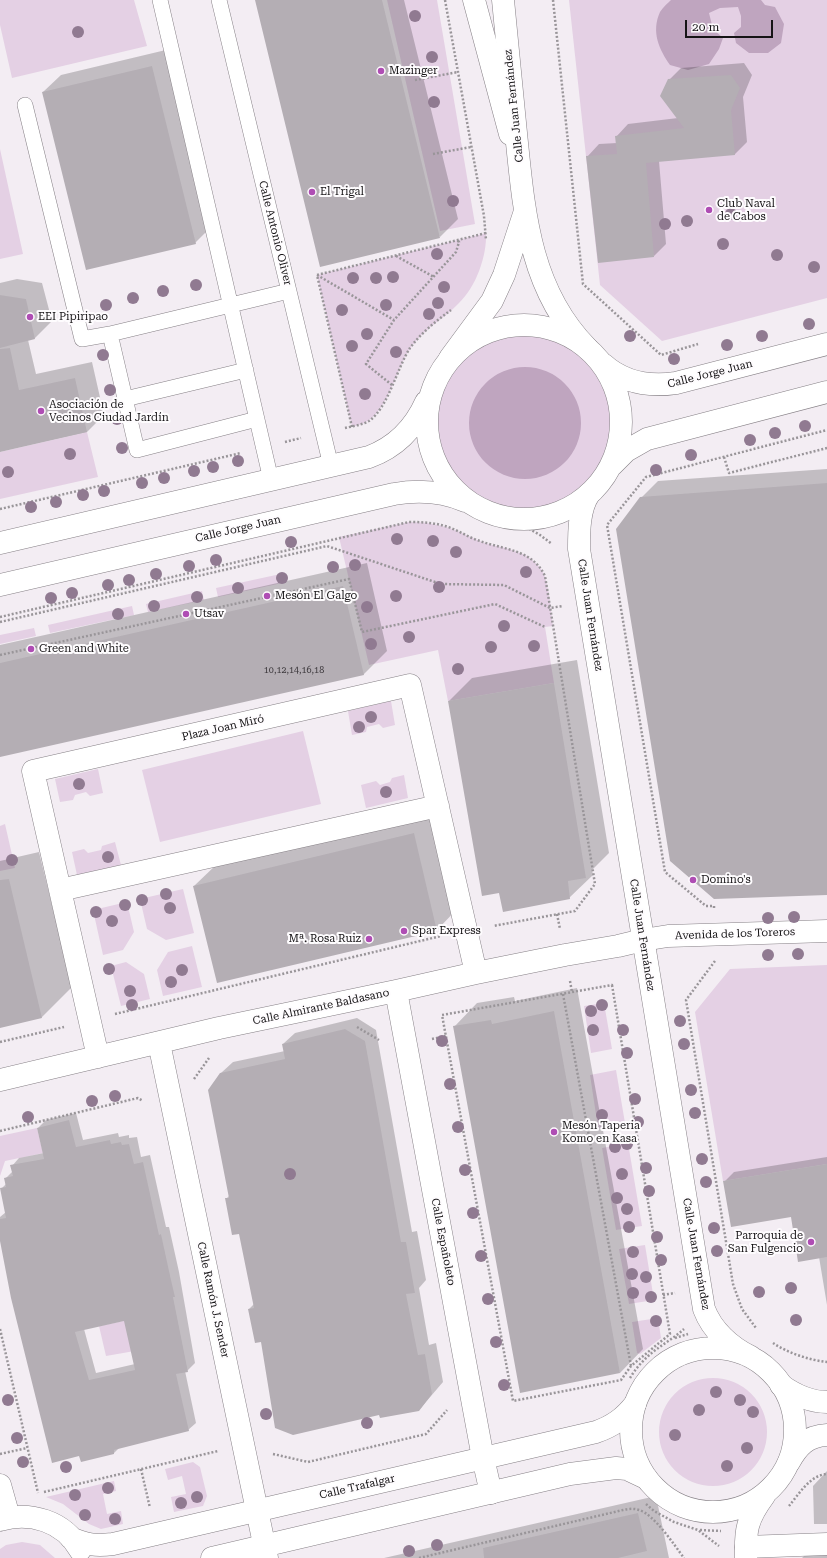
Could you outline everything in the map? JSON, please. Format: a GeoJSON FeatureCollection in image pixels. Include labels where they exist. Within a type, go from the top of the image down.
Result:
{"type":"FeatureCollection","features":[{"type":"Feature","properties":{"kind":"street"},"geometry":{"type":"LineString","coordinates":[[474,0],[521,174]]}},
{"type":"Feature","properties":{"kind":"street","name":"Calle Juan Fernández"},"geometry":{"type":"LineString","coordinates":[[503,0],[525,211],[537,265],[550,298],[563,320],[593,354]]}},
{"type":"Feature","properties":{"kind":"street","name":"Calle Juan Fernández"},"geometry":{"type":"LineString","coordinates":[[450,358],[492,301],[504,274],[525,211]]}},
{"type":"Feature","properties":{"kind":"street"},"geometry":{"type":"LineString","coordinates":[[0,543],[369,457],[380,453],[401,439],[416,420],[441,371],[450,358],[460,348],[479,336],[497,328],[514,325],[529,325],[551,328],[571,337],[593,354],[613,383],[618,396],[621,413],[619,443],[614,459],[607,472]]}},
{"type":"Feature","properties":{"kind":"street","name":"Calle Jorge Juan"},"geometry":{"type":"LineString","coordinates":[[593,354],[611,371],[630,381],[646,385],[660,386],[827,344]]}},
{"type":"Feature","properties":{"kind":"street"},"geometry":{"type":"LineString","coordinates":[[434,383],[429,397],[426,420],[428,442],[432,456],[446,481],[462,496],[476,506],[492,514],[508,518],[530,518],[550,515],[575,504],[589,494],[626,450],[647,439],[827,392]]}},
{"type":"Feature","properties":{"kind":"street","name":"Calle Jorge Juan"},"geometry":{"type":"LineString","coordinates":[[0,585],[400,492],[418,491],[441,494],[457,498],[476,506]]}},
{"type":"Feature","properties":{"kind":"street","name":"Calle Juan Fernández"},"geometry":{"type":"LineString","coordinates":[[589,494],[582,512],[579,549],[704,1309],[710,1323],[722,1336],[737,1350],[750,1357]]}},
{"type":"Feature","properties":{"kind":"street","name":"Plaza Joan Miró"},"geometry":{"type":"LineString","coordinates":[[98,1057],[33,771],[410,685],[465,931],[476,973]]}},
{"type":"Feature","properties":{"kind":"street"},"geometry":{"type":"LineString","coordinates":[[60,890],[438,806]]}},
{"type":"Feature","properties":{"kind":"street","name":"Avenida de los Toreros"},"geometry":{"type":"LineString","coordinates":[[643,940],[668,936],[827,931]]}},
{"type":"Feature","properties":{"kind":"street","name":"Calle Almirante Baldasano"},"geometry":{"type":"LineString","coordinates":[[0,1080],[219,1028],[476,973],[643,940]]}},
{"type":"Feature","properties":{"kind":"street","name":"Calle Españoleto"},"geometry":{"type":"LineString","coordinates":[[396,991],[483,1458],[491,1493]]}},
{"type":"Feature","properties":{"kind":"street","name":"Calle Ramón J. Sender"},"geometry":{"type":"LineString","coordinates":[[159,1042],[265,1552]]}},
{"type":"Feature","properties":{"kind":"street"},"geometry":{"type":"LineString","coordinates":[[766,1493],[751,1503],[734,1510],[716,1512],[698,1511],[680,1506],[665,1497],[651,1485],[637,1463],[632,1446],[630,1394],[642,1388],[653,1374],[670,1360],[682,1354],[699,1350],[717,1349],[734,1351],[750,1357],[770,1372],[781,1385],[789,1399],[795,1431],[789,1462]]}},
{"type":"Feature","properties":{"kind":"street"},"geometry":{"type":"LineString","coordinates":[[781,1385],[792,1393],[807,1399],[827,1402]]}},
{"type":"Feature","properties":{"kind":"street","name":"Calle Trafalgar"},"geometry":{"type":"LineString","coordinates":[[71,1538],[96,1546],[113,1544],[605,1429],[625,1416],[630,1394]]}},
{"type":"Feature","properties":{"kind":"street"},"geometry":{"type":"LineString","coordinates":[[827,1435],[810,1438],[798,1448],[777,1482],[756,1506],[750,1518],[746,1538],[746,1553],[827,1544]]}},
{"type":"Feature","properties":{"kind":"street"},"geometry":{"type":"LineString","coordinates":[[212,1558],[265,1552],[570,1474],[616,1468],[627,1469],[646,1478]]}},
{"type":"Feature","properties":{"kind":"street"},"geometry":{"type":"LineString","coordinates":[[0,1485],[4,1518],[28,1516],[38,1518],[56,1526],[71,1538],[84,1558]]}},
{"type":"Feature","properties":{"kind":"lane"},"geometry":{"type":"LineString","coordinates":[[160,0],[271,480]]}},
{"type":"Feature","properties":{"kind":"lane","name":"Calle Antonio Oliver"},"geometry":{"type":"LineString","coordinates":[[218,0],[331,466]]}},
{"type":"Feature","properties":{"kind":"lane"},"geometry":{"type":"LineString","coordinates":[[25,105],[82,338],[110,334],[289,291]]}},
{"type":"Feature","properties":{"kind":"lane"},"geometry":{"type":"LineString","coordinates":[[110,334],[137,450],[257,419]]}},
{"type":"Feature","properties":{"kind":"lane"},"geometry":{"type":"LineString","coordinates":[[125,399],[246,370]]}},
{"type":"Feature","properties":{"kind":"path"},"geometry":{"type":"LineString","coordinates":[[445,0],[484,216],[486,246]]}},
{"type":"Feature","properties":{"kind":"path"},"geometry":{"type":"LineString","coordinates":[[554,0],[583,284],[661,355],[698,344]]}},
{"type":"Feature","properties":{"kind":"path"},"geometry":{"type":"LineString","coordinates":[[415,80],[458,72]]}},
{"type":"Feature","properties":{"kind":"path"},"geometry":{"type":"LineString","coordinates":[[433,154],[471,147]]}},
{"type":"Feature","properties":{"kind":"path"},"geometry":{"type":"LineString","coordinates":[[316,275],[486,233]]}},
{"type":"Feature","properties":{"kind":"path"},"geometry":{"type":"LineString","coordinates":[[392,386],[366,364],[394,320],[456,252],[459,242],[457,240]]}},
{"type":"Feature","properties":{"kind":"path"},"geometry":{"type":"LineString","coordinates":[[396,255],[434,277]]}},
{"type":"Feature","properties":{"kind":"path"},"geometry":{"type":"LineString","coordinates":[[316,275],[394,320]]}},
{"type":"Feature","properties":{"kind":"path"},"geometry":{"type":"LineString","coordinates":[[316,275],[352,426]]}},
{"type":"Feature","properties":{"kind":"path"},"geometry":{"type":"LineString","coordinates":[[0,509],[263,448],[352,426],[370,420],[382,405],[414,343],[428,328],[456,306]]}},
{"type":"Feature","properties":{"kind":"path"},"geometry":{"type":"LineString","coordinates":[[714,906],[706,906],[665,872],[607,525],[646,477],[827,430]]}},
{"type":"Feature","properties":{"kind":"path"},"geometry":{"type":"LineString","coordinates":[[724,457],[729,474],[827,448]]}},
{"type":"Feature","properties":{"kind":"path"},"geometry":{"type":"LineString","coordinates":[[508,518],[540,535],[556,549]]}},
{"type":"Feature","properties":{"kind":"path"},"geometry":{"type":"LineString","coordinates":[[0,617],[409,522],[441,525],[475,540],[514,550],[529,557],[539,565],[545,576],[595,884],[575,911],[465,931],[0,1042]]}},
{"type":"Feature","properties":{"kind":"path"},"geometry":{"type":"LineString","coordinates":[[0,622],[327,546],[441,584],[504,585],[550,608],[587,602]]}},
{"type":"Feature","properties":{"kind":"path"},"geometry":{"type":"LineString","coordinates":[[0,655],[349,579],[362,632],[495,604],[545,627]]}},
{"type":"Feature","properties":{"kind":"path"},"geometry":{"type":"LineString","coordinates":[[715,962],[686,1000],[733,1284],[742,1309],[758,1331]]}},
{"type":"Feature","properties":{"kind":"path"},"geometry":{"type":"LineString","coordinates":[[612,985],[670,1334],[631,1366],[621,1380],[513,1401],[442,1015],[563,994],[612,985]]}},
{"type":"Feature","properties":{"kind":"path"},"geometry":{"type":"LineString","coordinates":[[563,994],[631,1366]]}},
{"type":"Feature","properties":{"kind":"path"},"geometry":{"type":"LineString","coordinates":[[192,1082],[213,1053]]}},
{"type":"Feature","properties":{"kind":"path"},"geometry":{"type":"LineString","coordinates":[[0,1131],[138,1098]]}},
{"type":"Feature","properties":{"kind":"path"},"geometry":{"type":"LineString","coordinates":[[630,1394],[643,1361],[653,1352],[674,1338],[684,1328]]}},
{"type":"Feature","properties":{"kind":"path"},"geometry":{"type":"LineString","coordinates":[[0,1329],[38,1493],[224,1449],[226,1460],[266,1453],[308,1462],[426,1434],[450,1407]]}},
{"type":"Feature","properties":{"kind":"path"},"geometry":{"type":"LineString","coordinates":[[771,1341],[779,1347],[794,1353],[827,1362]]}},
{"type":"Feature","properties":{"kind":"path"},"geometry":{"type":"LineString","coordinates":[[0,1454],[27,1448]]}},
{"type":"Feature","properties":{"kind":"path"},"geometry":{"type":"LineString","coordinates":[[141,1469],[151,1514]]}},
{"type":"Feature","properties":{"kind":"path"},"geometry":{"type":"LineString","coordinates":[[796,1498],[811,1481],[822,1474],[827,1474]]}},
{"type":"Feature","properties":{"kind":"path"},"geometry":{"type":"LineString","coordinates":[[644,1502],[665,1517],[698,1530],[719,1546],[723,1551]]}},
{"type":"Feature","properties":{"kind":"path"},"geometry":{"type":"LineString","coordinates":[[418,1558],[632,1509],[641,1511],[654,1521],[684,1558]]}},
{"type":"Feature","properties":{"kind":"shaded area"},"geometry":{"type":"Polygon","coordinates":[[[0,0],[134,0],[147,46],[12,78],[0,25],[0,0]]]}},
{"type":"Feature","properties":{"kind":"shaded area"},"geometry":{"type":"Polygon","coordinates":[[[387,0],[437,0],[475,224],[440,231],[387,0]]]}},
{"type":"Feature","properties":{"kind":"shaded area","name":"Club Naval de Cabos"},"geometry":{"type":"Polygon","coordinates":[[[569,0],[827,0],[827,298],[662,341],[600,285],[569,0]]]}},
{"type":"Feature","properties":{"kind":"shaded area"},"geometry":{"type":"Polygon","coordinates":[[[671,0],[761,0],[765,5],[775,7],[784,24],[781,43],[768,53],[749,53],[736,43],[734,33],[741,27],[741,16],[738,7],[720,8],[709,13],[713,29],[723,38],[719,49],[709,64],[688,70],[670,65],[660,46],[656,33],[656,26],[660,12],[671,0]]]}},
{"type":"Feature","properties":{"kind":"shaded area"},"geometry":{"type":"Polygon","coordinates":[[[0,149],[23,254],[0,259],[0,149]]]}},
{"type":"Feature","properties":{"kind":"shaded area"},"geometry":{"type":"Polygon","coordinates":[[[486,233],[485,251],[479,271],[471,289],[453,309],[421,335],[415,342],[405,357],[382,407],[376,414],[369,420],[352,427],[317,275],[486,233]]]}},
{"type":"Feature","properties":{"kind":"shaded area"},"geometry":{"type":"Polygon","coordinates":[[[524,325],[543,327],[561,332],[578,341],[593,353],[605,368],[614,385],[619,403],[621,422],[619,441],[614,459],[605,476],[593,491],[578,503],[561,512],[543,517],[524,519],[505,517],[487,512],[470,503],[455,491],[443,476],[434,459],[429,441],[427,422],[429,403],[434,385],[443,368],[455,353],[470,341],[487,332],[505,327],[524,325]]]}},
{"type":"Feature","properties":{"kind":"shaded area"},"geometry":{"type":"Polygon","coordinates":[[[525,367],[546,371],[565,383],[577,402],[581,423],[577,444],[565,463],[546,475],[525,479],[504,475],[485,463],[473,444],[469,423],[473,402],[485,383],[504,371],[525,367]]]}},
{"type":"Feature","properties":{"kind":"shaded area"},"geometry":{"type":"Polygon","coordinates":[[[87,432],[98,477],[0,499],[0,452],[87,432]]]}},
{"type":"Feature","properties":{"kind":"shaded area"},"geometry":{"type":"Polygon","coordinates":[[[409,522],[429,523],[447,527],[482,542],[522,554],[535,562],[544,574],[549,596],[553,626],[545,627],[554,683],[448,701],[438,650],[369,665],[339,537],[409,522]]]}},
{"type":"Feature","properties":{"kind":"shaded area"},"geometry":{"type":"Polygon","coordinates":[[[285,573],[287,582],[218,597],[216,588],[285,573]]]}},
{"type":"Feature","properties":{"kind":"shaded area"},"geometry":{"type":"Polygon","coordinates":[[[202,591],[204,600],[148,612],[146,604],[202,591]]]}},
{"type":"Feature","properties":{"kind":"shaded area"},"geometry":{"type":"Polygon","coordinates":[[[132,606],[134,615],[50,633],[48,625],[132,606]]]}},
{"type":"Feature","properties":{"kind":"shaded area"},"geometry":{"type":"Polygon","coordinates":[[[34,628],[36,636],[0,644],[0,635],[34,628]]]}},
{"type":"Feature","properties":{"kind":"shaded area"},"geometry":{"type":"Polygon","coordinates":[[[391,701],[395,725],[383,728],[379,724],[367,727],[366,732],[352,735],[348,711],[391,701]]]}},
{"type":"Feature","properties":{"kind":"shaded area"},"geometry":{"type":"Polygon","coordinates":[[[303,731],[321,804],[160,842],[142,770],[303,731]]]}},
{"type":"Feature","properties":{"kind":"shaded area"},"geometry":{"type":"Polygon","coordinates":[[[98,769],[103,793],[90,796],[86,792],[75,795],[73,800],[60,802],[55,779],[98,769]]]}},
{"type":"Feature","properties":{"kind":"shaded area"},"geometry":{"type":"Polygon","coordinates":[[[404,775],[408,798],[366,808],[361,785],[376,781],[380,785],[390,782],[392,778],[404,775]]]}},
{"type":"Feature","properties":{"kind":"shaded area"},"geometry":{"type":"Polygon","coordinates":[[[5,824],[15,868],[0,871],[0,826],[5,824]]]}},
{"type":"Feature","properties":{"kind":"shaded area"},"geometry":{"type":"Polygon","coordinates":[[[115,842],[121,865],[77,875],[72,852],[84,849],[88,853],[101,850],[102,846],[115,842]]]}},
{"type":"Feature","properties":{"kind":"shaded area"},"geometry":{"type":"Polygon","coordinates":[[[183,889],[194,933],[166,940],[147,929],[140,899],[183,889]]]}},
{"type":"Feature","properties":{"kind":"shaded area"},"geometry":{"type":"Polygon","coordinates":[[[127,902],[134,932],[123,950],[103,955],[93,910],[127,902]]]}},
{"type":"Feature","properties":{"kind":"shaded area"},"geometry":{"type":"Polygon","coordinates":[[[192,946],[202,987],[163,996],[157,970],[168,952],[192,946]]]}},
{"type":"Feature","properties":{"kind":"shaded area"},"geometry":{"type":"Polygon","coordinates":[[[126,962],[144,974],[150,999],[121,1006],[111,966],[126,962]]]}},
{"type":"Feature","properties":{"kind":"shaded area"},"geometry":{"type":"Polygon","coordinates":[[[827,965],[827,1164],[723,1181],[695,1012],[730,969],[827,965]]]}},
{"type":"Feature","properties":{"kind":"shaded area"},"geometry":{"type":"Polygon","coordinates":[[[604,1003],[612,1049],[591,1053],[584,1006],[604,1003]]]}},
{"type":"Feature","properties":{"kind":"shaded area"},"geometry":{"type":"Polygon","coordinates":[[[616,1070],[625,1123],[598,1128],[590,1075],[616,1070]]]}},
{"type":"Feature","properties":{"kind":"shaded area"},"geometry":{"type":"Polygon","coordinates":[[[37,1128],[43,1153],[5,1161],[0,1176],[0,1136],[37,1128]]]}},
{"type":"Feature","properties":{"kind":"shaded area"},"geometry":{"type":"Polygon","coordinates":[[[628,1143],[642,1226],[616,1230],[602,1148],[628,1143]]]}},
{"type":"Feature","properties":{"kind":"shaded area"},"geometry":{"type":"Polygon","coordinates":[[[645,1245],[654,1300],[629,1304],[619,1249],[645,1245]]]}},
{"type":"Feature","properties":{"kind":"shaded area"},"geometry":{"type":"Polygon","coordinates":[[[138,1318],[146,1349],[106,1356],[99,1326],[138,1318]]]}},
{"type":"Feature","properties":{"kind":"shaded area"},"geometry":{"type":"Polygon","coordinates":[[[658,1318],[661,1338],[640,1354],[637,1353],[632,1322],[658,1318]]]}},
{"type":"Feature","properties":{"kind":"shaded area"},"geometry":{"type":"Polygon","coordinates":[[[713,1378],[734,1382],[751,1394],[763,1411],[767,1432],[763,1453],[751,1470],[734,1482],[713,1486],[692,1482],[675,1470],[663,1453],[659,1432],[663,1411],[675,1394],[692,1382],[713,1378]]]}},
{"type":"Feature","properties":{"kind":"shaded area"},"geometry":{"type":"Polygon","coordinates":[[[193,1462],[200,1467],[207,1496],[203,1506],[174,1512],[171,1497],[186,1494],[182,1476],[168,1480],[165,1469],[193,1462]]]}},
{"type":"Feature","properties":{"kind":"shaded area"},"geometry":{"type":"Polygon","coordinates":[[[114,1481],[116,1491],[103,1494],[107,1514],[121,1511],[123,1524],[101,1529],[89,1524],[63,1504],[46,1497],[114,1481]]]}},
{"type":"Feature","properties":{"kind":"shaded area"},"geometry":{"type":"Polygon","coordinates":[[[22,1542],[40,1545],[55,1558],[0,1558],[0,1549],[6,1545],[22,1542]]]}},
{"type":"Feature","properties":{"kind":"building"},"geometry":{"type":"Polygon","coordinates":[[[255,0],[382,0],[440,238],[320,267],[255,0]]]}},
{"type":"Feature","properties":{"kind":"building"},"geometry":{"type":"Polygon","coordinates":[[[152,66],[196,244],[86,270],[42,92],[152,66]]]}},
{"type":"Feature","properties":{"kind":"building"},"geometry":{"type":"Polygon","coordinates":[[[731,75],[740,88],[731,110],[735,155],[646,163],[654,257],[598,263],[586,156],[617,154],[615,136],[684,128],[660,96],[668,79],[731,75]]]}},
{"type":"Feature","properties":{"kind":"building"},"geometry":{"type":"Polygon","coordinates":[[[0,295],[26,299],[35,339],[0,348],[0,295]]]}},
{"type":"Feature","properties":{"kind":"building","name":"Asociación de Vecinos Ciudad Jardín"},"geometry":{"type":"Polygon","coordinates":[[[10,348],[19,390],[75,378],[87,432],[0,452],[0,349],[10,348]]]}},
{"type":"Feature","properties":{"kind":"building"},"geometry":{"type":"Polygon","coordinates":[[[827,483],[827,895],[714,899],[670,861],[616,529],[640,497],[827,483]]]}},
{"type":"Feature","properties":{"kind":"building"},"geometry":{"type":"Polygon","coordinates":[[[343,586],[364,675],[0,757],[0,663],[343,586]]]}},
{"type":"Feature","properties":{"kind":"building"},"geometry":{"type":"Polygon","coordinates":[[[554,683],[586,878],[568,881],[570,899],[503,912],[499,893],[482,896],[448,701],[554,683]]]}},
{"type":"Feature","properties":{"kind":"building"},"geometry":{"type":"Polygon","coordinates":[[[414,833],[437,931],[217,983],[193,886],[414,833]]]}},
{"type":"Feature","properties":{"kind":"building"},"geometry":{"type":"Polygon","coordinates":[[[9,879],[42,1018],[0,1028],[0,880],[9,879]]]}},
{"type":"Feature","properties":{"kind":"building"},"geometry":{"type":"Polygon","coordinates":[[[554,1011],[620,1373],[520,1393],[453,1026],[491,1020],[492,1024],[554,1011]]]}},
{"type":"Feature","properties":{"kind":"building"},"geometry":{"type":"Polygon","coordinates":[[[345,1029],[365,1041],[401,1242],[406,1242],[415,1293],[406,1294],[418,1355],[425,1354],[432,1394],[419,1411],[380,1418],[379,1415],[293,1435],[275,1428],[261,1342],[255,1343],[248,1309],[254,1308],[239,1234],[232,1235],[225,1198],[229,1198],[208,1090],[220,1073],[285,1059],[282,1044],[345,1029]]]}},
{"type":"Feature","properties":{"kind":"building"},"geometry":{"type":"Polygon","coordinates":[[[69,1120],[76,1147],[110,1140],[111,1144],[121,1142],[122,1145],[129,1144],[134,1164],[143,1162],[159,1235],[161,1234],[175,1297],[173,1297],[188,1372],[176,1374],[189,1431],[114,1450],[114,1454],[81,1462],[79,1456],[52,1463],[11,1298],[0,1241],[0,1219],[6,1218],[0,1188],[6,1187],[4,1178],[13,1176],[10,1165],[44,1159],[37,1128],[69,1120]],[[124,1321],[75,1332],[89,1380],[135,1370],[124,1321]]]}},
{"type":"Feature","properties":{"kind":"building","name":"Parroquia de San Fulgencio"},"geometry":{"type":"Polygon","coordinates":[[[827,1164],[827,1257],[798,1262],[791,1217],[731,1227],[723,1181],[827,1164]]]}},
{"type":"Feature","properties":{"kind":"building"},"geometry":{"type":"Polygon","coordinates":[[[638,1513],[647,1551],[618,1558],[484,1558],[483,1548],[638,1513]]]}},
{"type":"Feature","properties":{"kind":"place","name":"Mazinger"},"geometry":{"type":"Point","coordinates":[381,71]}},
{"type":"Feature","properties":{"kind":"place","name":"El Trigal"},"geometry":{"type":"Point","coordinates":[312,192]}},
{"type":"Feature","properties":{"kind":"place","name":"Club Naval de Cabos"},"geometry":{"type":"Point","coordinates":[709,210]}},
{"type":"Feature","properties":{"kind":"place","name":"EEI Pipiripao"},"geometry":{"type":"Point","coordinates":[30,317]}},
{"type":"Feature","properties":{"kind":"place","name":"Asociación de Vecinos Ciudad Jardín"},"geometry":{"type":"Point","coordinates":[41,411]}},
{"type":"Feature","properties":{"kind":"place","name":"Mesón El Galgo"},"geometry":{"type":"Point","coordinates":[267,596]}},
{"type":"Feature","properties":{"kind":"place","name":"Utsav"},"geometry":{"type":"Point","coordinates":[186,614]}},
{"type":"Feature","properties":{"kind":"place","name":"Green and White"},"geometry":{"type":"Point","coordinates":[31,649]}},
{"type":"Feature","properties":{"kind":"place","name":"Domino's"},"geometry":{"type":"Point","coordinates":[693,880]}},
{"type":"Feature","properties":{"kind":"place","name":"Spar Express"},"geometry":{"type":"Point","coordinates":[404,931]}},
{"type":"Feature","properties":{"kind":"place","name":"Mª. Rosa Ruiz"},"geometry":{"type":"Point","coordinates":[369,939]}},
{"type":"Feature","properties":{"kind":"place","name":"Mesón Taperia Komo en Kasa"},"geometry":{"type":"Point","coordinates":[554,1132]}},
{"type":"Feature","properties":{"kind":"place","name":"Parroquia de San Fulgencio"},"geometry":{"type":"Point","coordinates":[811,1242]}}]}
